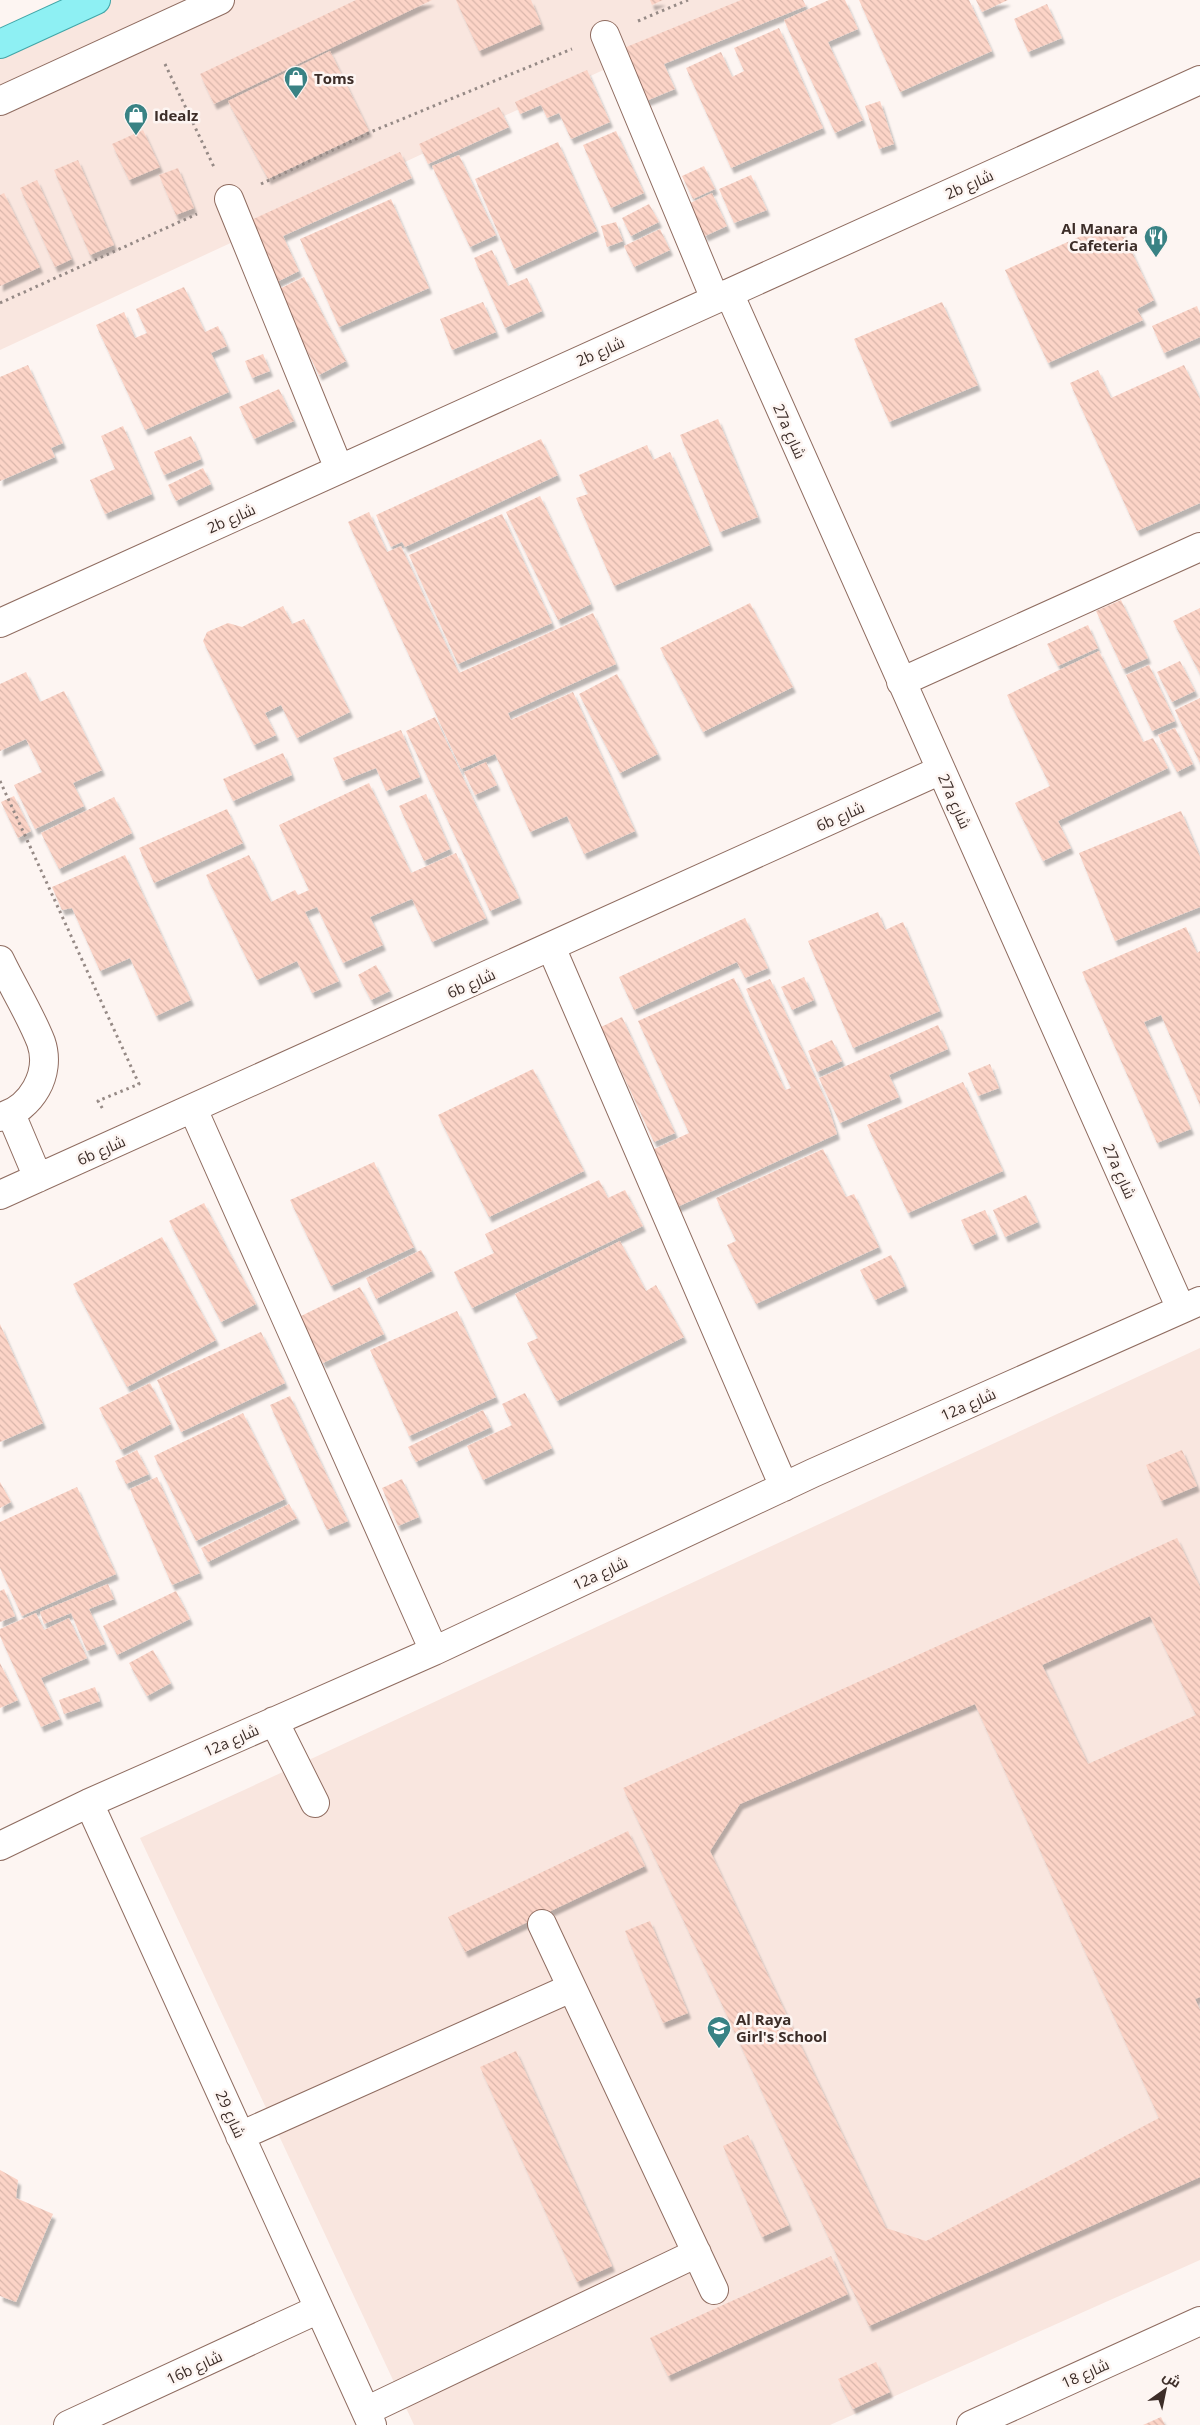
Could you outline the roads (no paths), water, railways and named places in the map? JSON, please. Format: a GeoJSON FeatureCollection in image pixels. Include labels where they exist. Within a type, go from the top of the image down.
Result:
{"type":"FeatureCollection","features":[{"type":"Feature","properties":{"kind":"main road"},"geometry":{"type":"LineString","coordinates":[[0,44],[96,0]]}},
{"type":"Feature","properties":{"kind":"street"},"geometry":{"type":"LineString","coordinates":[[0,101],[220,0]]}},
{"type":"Feature","properties":{"kind":"street","name":"27a شارع"},"geometry":{"type":"LineString","coordinates":[[605,35],[722,296],[1191,1305]]}},
{"type":"Feature","properties":{"kind":"street","name":"2b شارع"},"geometry":{"type":"LineString","coordinates":[[0,623],[1200,80]]}},
{"type":"Feature","properties":{"kind":"street"},"geometry":{"type":"LineString","coordinates":[[229,199],[340,469]]}},
{"type":"Feature","properties":{"kind":"street"},"geometry":{"type":"LineString","coordinates":[[901,682],[1200,547]]}},
{"type":"Feature","properties":{"kind":"street","name":"6b شارع"},"geometry":{"type":"LineString","coordinates":[[0,1195],[941,770]]}},
{"type":"Feature","properties":{"kind":"street"},"geometry":{"type":"LineString","coordinates":[[552,947],[784,1487]]}},
{"type":"Feature","properties":{"kind":"street"},"geometry":{"type":"LineString","coordinates":[[0,960],[41,1044],[43,1072],[33,1097],[6,1115],[38,1178]]}},
{"type":"Feature","properties":{"kind":"street"},"geometry":{"type":"LineString","coordinates":[[193,1109],[434,1651]]}},
{"type":"Feature","properties":{"kind":"street","name":"12a شارع"},"geometry":{"type":"LineString","coordinates":[[0,1846],[90,1803],[434,1651],[784,1487],[1191,1305]]}},
{"type":"Feature","properties":{"kind":"street"},"geometry":{"type":"LineString","coordinates":[[274,1721],[315,1803]]}},
{"type":"Feature","properties":{"kind":"street","name":"شارع 29"},"geometry":{"type":"LineString","coordinates":[[90,1803],[369,2418]]}},
{"type":"Feature","properties":{"kind":"street"},"geometry":{"type":"LineString","coordinates":[[542,1924],[714,2290]]}},
{"type":"Feature","properties":{"kind":"street"},"geometry":{"type":"LineString","coordinates":[[240,2136],[571,1988]]}},
{"type":"Feature","properties":{"kind":"street"},"geometry":{"type":"LineString","coordinates":[[369,2418],[583,2307],[697,2253]]}},
{"type":"Feature","properties":{"kind":"street","name":"16b شارع"},"geometry":{"type":"LineString","coordinates":[[68,2425],[319,2309]]}},
{"type":"Feature","properties":{"kind":"street","name":"شارع 18"},"geometry":{"type":"LineString","coordinates":[[988,2422],[1200,2321]]}},
{"type":"Feature","properties":{"kind":"place","name":"Toms"},"geometry":{"type":"Point","coordinates":[296,99]}},
{"type":"Feature","properties":{"kind":"place","name":"Idealz"},"geometry":{"type":"Point","coordinates":[136,136]}},
{"type":"Feature","properties":{"kind":"place","name":"Al Manara Cafeteria"},"geometry":{"type":"Point","coordinates":[1156,258]}},
{"type":"Feature","properties":{"kind":"place","name":"Al Raya Girl's School"},"geometry":{"type":"Point","coordinates":[719,2049]}}]}
